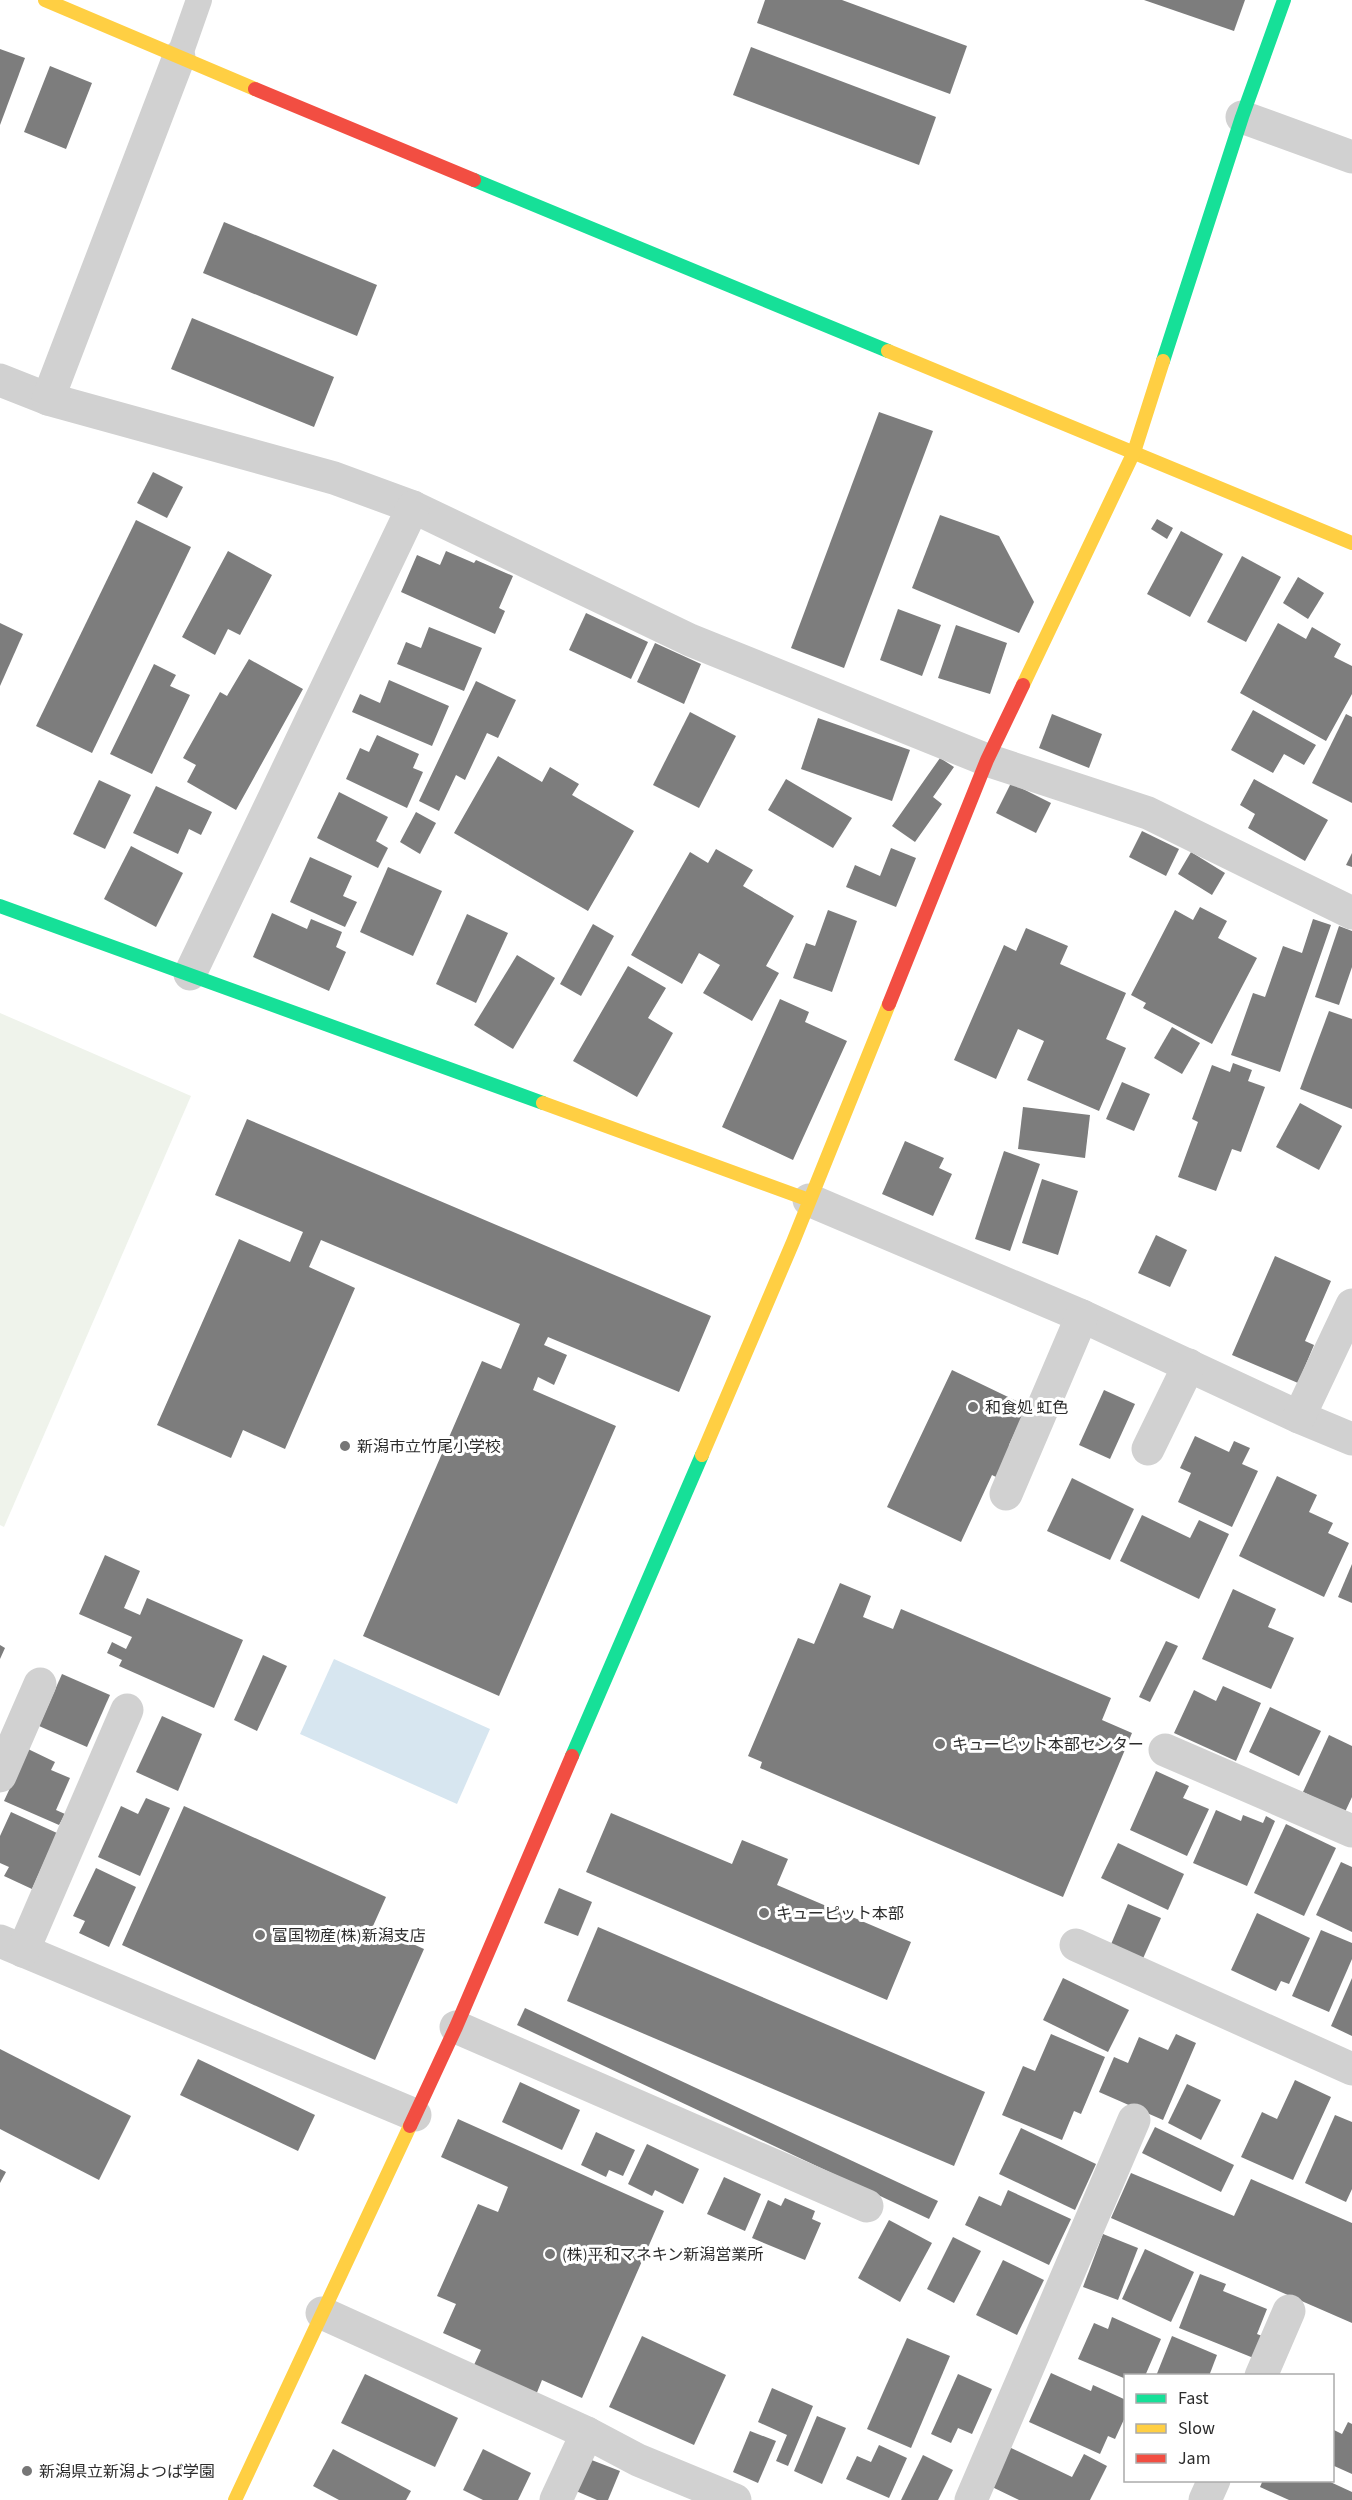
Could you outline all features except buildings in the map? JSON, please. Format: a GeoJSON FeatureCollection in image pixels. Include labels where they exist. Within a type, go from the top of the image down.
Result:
{"type":"FeatureCollection","features":[{"type":"Feature","properties":{"kind":"street"},"geometry":{"type":"LineString","coordinates":[[45,0],[1352,543]]}},
{"type":"Feature","properties":{"kind":"street"},"geometry":{"type":"LineString","coordinates":[[234,2500],[456,2027],[809,1200],[987,760],[1134,452],[1242,117],[1284,0]]}},
{"type":"Feature","properties":{"kind":"street"},"geometry":{"type":"LineString","coordinates":[[48,399],[179,57]]}},
{"type":"Feature","properties":{"kind":"street"},"geometry":{"type":"LineString","coordinates":[[1242,117],[1352,157]]}},
{"type":"Feature","properties":{"kind":"street"},"geometry":{"type":"LineString","coordinates":[[0,380],[48,399],[334,478],[412,507],[690,640],[987,760],[1148,813],[1352,913]]}},
{"type":"Feature","properties":{"kind":"street"},"geometry":{"type":"LineString","coordinates":[[190,974],[412,507]]}},
{"type":"Feature","properties":{"kind":"street"},"geometry":{"type":"LineString","coordinates":[[0,906],[809,1200],[1082,1316],[1299,1418],[1352,1439]]}},
{"type":"Feature","properties":{"kind":"street"},"geometry":{"type":"LineString","coordinates":[[1299,1418],[1352,1305]]}},
{"type":"Feature","properties":{"kind":"street"},"geometry":{"type":"LineString","coordinates":[[1006,1494],[1082,1316]]}},
{"type":"Feature","properties":{"kind":"street"},"geometry":{"type":"LineString","coordinates":[[1148,1449],[1189,1365]]}},
{"type":"Feature","properties":{"kind":"street"},"geometry":{"type":"LineString","coordinates":[[0,1776],[40,1684]]}},
{"type":"Feature","properties":{"kind":"street"},"geometry":{"type":"LineString","coordinates":[[127,1710],[11,1946],[415,2115]]}},
{"type":"Feature","properties":{"kind":"street"},"geometry":{"type":"LineString","coordinates":[[1166,1750],[1352,1831]]}},
{"type":"Feature","properties":{"kind":"street"},"geometry":{"type":"LineString","coordinates":[[1076,1945],[1352,2069]]}},
{"type":"Feature","properties":{"kind":"street"},"geometry":{"type":"LineString","coordinates":[[456,2027],[867,2206]]}},
{"type":"Feature","properties":{"kind":"street"},"geometry":{"type":"LineString","coordinates":[[971,2500],[1134,2120]]}},
{"type":"Feature","properties":{"kind":"street"},"geometry":{"type":"LineString","coordinates":[[1262,2374],[1289,2311]]}},
{"type":"Feature","properties":{"kind":"street"},"geometry":{"type":"LineString","coordinates":[[322,2313],[587,2433],[638,2460],[735,2500]]}},
{"type":"Feature","properties":{"kind":"street"},"geometry":{"type":"LineString","coordinates":[[556,2500],[587,2433]]}},
{"type":"Feature","properties":{"kind":"street"},"geometry":{"type":"LineString","coordinates":[[1205,2500],[1214,2482]]}},
{"type":"Feature","properties":{"kind":"lane"},"geometry":{"type":"LineString","coordinates":[[179,57],[199,0]]}},
{"type":"Feature","properties":{"kind":"shaded area"},"geometry":{"type":"Polygon","coordinates":[[[0,1013],[191,1096],[4,1527],[0,1525],[0,1013]]]}},
{"type":"Feature","properties":{"kind":"shaded area"},"geometry":{"type":"Polygon","coordinates":[[[334,1659],[490,1729],[457,1804],[300,1734],[334,1659]]]}},
{"type":"Feature","properties":{"kind":"traffic: fast"},"geometry":{"type":"LineString","coordinates":[[1163,361],[1242,117],[1284,0]]}},
{"type":"Feature","properties":{"kind":"traffic: fast"},"geometry":{"type":"LineString","coordinates":[[474,180],[888,351]]}},
{"type":"Feature","properties":{"kind":"traffic: fast"},"geometry":{"type":"LineString","coordinates":[[0,906],[543,1103]]}},
{"type":"Feature","properties":{"kind":"traffic: fast"},"geometry":{"type":"LineString","coordinates":[[572,1756],[702,1455]]}},
{"type":"Feature","properties":{"kind":"traffic: slow"},"geometry":{"type":"LineString","coordinates":[[45,0],[255,89]]}},
{"type":"Feature","properties":{"kind":"traffic: slow"},"geometry":{"type":"LineString","coordinates":[[888,351],[1352,543]]}},
{"type":"Feature","properties":{"kind":"traffic: slow"},"geometry":{"type":"LineString","coordinates":[[1023,685],[1134,452],[1163,361]]}},
{"type":"Feature","properties":{"kind":"traffic: slow"},"geometry":{"type":"LineString","coordinates":[[702,1455],[793,1242],[889,1004]]}},
{"type":"Feature","properties":{"kind":"traffic: slow"},"geometry":{"type":"LineString","coordinates":[[543,1103],[809,1200]]}},
{"type":"Feature","properties":{"kind":"traffic: slow"},"geometry":{"type":"LineString","coordinates":[[235,2500],[410,2126]]}},
{"type":"Feature","properties":{"kind":"traffic: jam"},"geometry":{"type":"LineString","coordinates":[[255,89],[474,180]]}},
{"type":"Feature","properties":{"kind":"traffic: jam"},"geometry":{"type":"LineString","coordinates":[[889,1004],[987,760],[1023,685]]}},
{"type":"Feature","properties":{"kind":"traffic: jam"},"geometry":{"type":"LineString","coordinates":[[410,2126],[456,2027],[572,1756]]}},
{"type":"Feature","properties":{"kind":"place","name":"和食処 虹色"},"geometry":{"type":"Point","coordinates":[973,1407]}},
{"type":"Feature","properties":{"kind":"place","name":"新潟市立竹尾小学校"},"geometry":{"type":"Point","coordinates":[345,1446]}},
{"type":"Feature","properties":{"kind":"place","name":"キューピット本部センター"},"geometry":{"type":"Point","coordinates":[940,1744]}},
{"type":"Feature","properties":{"kind":"place","name":"キューピット本部"},"geometry":{"type":"Point","coordinates":[764,1913]}},
{"type":"Feature","properties":{"kind":"place","name":"富国物産(株)新潟支店"},"geometry":{"type":"Point","coordinates":[260,1935]}},
{"type":"Feature","properties":{"kind":"place","name":"(株)平和マネキン新潟営業所"},"geometry":{"type":"Point","coordinates":[550,2254]}},
{"type":"Feature","properties":{"kind":"place","name":"新潟県立新潟よつば学園"},"geometry":{"type":"Point","coordinates":[27,2471]}}]}
